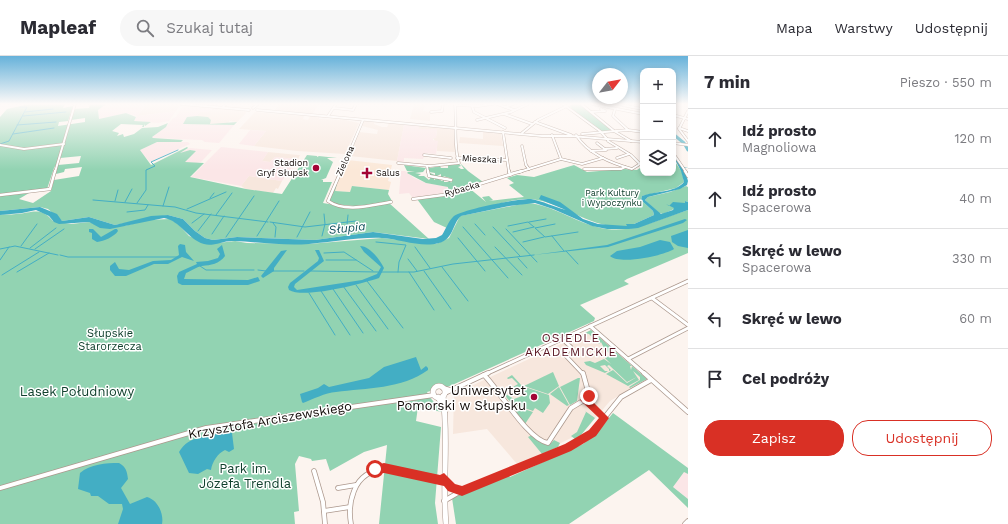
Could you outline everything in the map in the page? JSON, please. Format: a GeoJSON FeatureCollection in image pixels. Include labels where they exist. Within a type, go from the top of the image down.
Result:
{"type":"FeatureCollection","features":[{"type":"Feature","properties":{"kind":"main road"},"geometry":{"type":"LineString","coordinates":[[432,126],[522,134],[576,136],[607,140]]}},
{"type":"Feature","properties":{"kind":"main road"},"geometry":{"type":"LineString","coordinates":[[522,134],[530,126]]}},
{"type":"Feature","properties":{"kind":"main road"},"geometry":{"type":"LineString","coordinates":[[553,136],[571,135],[607,140],[640,142]]}},
{"type":"Feature","properties":{"kind":"main road"},"geometry":{"type":"LineString","coordinates":[[624,140],[640,142]]}},
{"type":"Feature","properties":{"kind":"main road"},"geometry":{"type":"LineString","coordinates":[[676,143],[688,146]]}},
{"type":"Feature","properties":{"kind":"main road"},"geometry":{"type":"LineString","coordinates":[[439,395],[443,388],[435,387],[445,412],[444,501],[446,524]]}},
{"type":"Feature","properties":{"kind":"street"},"geometry":{"type":"LineString","coordinates":[[0,195],[49,190],[69,126]]}},
{"type":"Feature","properties":{"kind":"street","name":"Zielona"},"geometry":{"type":"LineString","coordinates":[[360,126],[328,202],[351,207],[391,202]]}},
{"type":"Feature","properties":{"kind":"street"},"geometry":{"type":"LineString","coordinates":[[501,126],[506,128]]}},
{"type":"Feature","properties":{"kind":"street"},"geometry":{"type":"LineString","coordinates":[[546,126],[571,135]]}},
{"type":"Feature","properties":{"kind":"street"},"geometry":{"type":"LineString","coordinates":[[576,136],[591,151],[603,158],[632,169],[641,163],[637,158],[617,148],[593,126]]}},
{"type":"Feature","properties":{"kind":"street"},"geometry":{"type":"LineString","coordinates":[[607,126],[624,140]]}},
{"type":"Feature","properties":{"kind":"street"},"geometry":{"type":"LineString","coordinates":[[624,126],[628,130]]}},
{"type":"Feature","properties":{"kind":"street"},"geometry":{"type":"LineString","coordinates":[[398,163],[427,166],[458,164],[457,128]]}},
{"type":"Feature","properties":{"kind":"street"},"geometry":{"type":"LineString","coordinates":[[679,128],[688,130]]}},
{"type":"Feature","properties":{"kind":"street"},"geometry":{"type":"LineString","coordinates":[[679,128],[688,141]]}},
{"type":"Feature","properties":{"kind":"street"},"geometry":{"type":"LineString","coordinates":[[582,134],[628,130],[640,132]]}},
{"type":"Feature","properties":{"kind":"street"},"geometry":{"type":"LineString","coordinates":[[503,132],[506,160],[510,174]]}},
{"type":"Feature","properties":{"kind":"street"},"geometry":{"type":"LineString","coordinates":[[553,136],[561,159],[570,163],[590,164],[603,158]]}},
{"type":"Feature","properties":{"kind":"street"},"geometry":{"type":"LineString","coordinates":[[600,138],[604,136]]}},
{"type":"Feature","properties":{"kind":"street"},"geometry":{"type":"LineString","coordinates":[[597,143],[605,149]]}},
{"type":"Feature","properties":{"kind":"street"},"geometry":{"type":"LineString","coordinates":[[0,146],[24,149],[64,144]]}},
{"type":"Feature","properties":{"kind":"street"},"geometry":{"type":"LineString","coordinates":[[522,146],[526,165],[529,169]]}},
{"type":"Feature","properties":{"kind":"street"},"geometry":{"type":"LineString","coordinates":[[591,151],[617,148]]}},
{"type":"Feature","properties":{"kind":"street"},"geometry":{"type":"LineString","coordinates":[[616,158],[629,154]]}},
{"type":"Feature","properties":{"kind":"street"},"geometry":{"type":"LineString","coordinates":[[424,155],[451,158]]}},
{"type":"Feature","properties":{"kind":"street"},"geometry":{"type":"LineString","coordinates":[[676,157],[688,176]]}},
{"type":"Feature","properties":{"kind":"street","name":"Mieszka I"},"geometry":{"type":"LineString","coordinates":[[457,158],[506,160]]}},
{"type":"Feature","properties":{"kind":"street","name":"Rybacka"},"geometry":{"type":"LineString","coordinates":[[413,199],[449,193],[561,159]]}},
{"type":"Feature","properties":{"kind":"street"},"geometry":{"type":"LineString","coordinates":[[427,166],[429,176],[451,180]]}},
{"type":"Feature","properties":{"kind":"street"},"geometry":{"type":"LineString","coordinates":[[584,169],[599,170],[612,166],[621,169],[625,167]]}},
{"type":"Feature","properties":{"kind":"street"},"geometry":{"type":"LineString","coordinates":[[439,395],[688,281]]}},
{"type":"Feature","properties":{"kind":"street"},"geometry":{"type":"LineString","coordinates":[[628,359],[688,326],[652,298]]}},
{"type":"Feature","properties":{"kind":"street"},"geometry":{"type":"LineString","coordinates":[[590,326],[688,412]]}},
{"type":"Feature","properties":{"kind":"street"},"geometry":{"type":"LineString","coordinates":[[484,375],[500,393],[508,407],[533,435],[546,443],[550,441],[571,408],[585,400],[589,395],[584,375],[565,355],[571,347],[562,339]]}},
{"type":"Feature","properties":{"kind":"street"},"geometry":{"type":"LineString","coordinates":[[444,501],[462,491],[571,446],[592,433],[621,398],[651,380]]}},
{"type":"Feature","properties":{"kind":"street"},"geometry":{"type":"LineString","coordinates":[[443,388],[450,390]]}},
{"type":"Feature","properties":{"kind":"street","name":"Krzysztofa Arciszewskiego"},"geometry":{"type":"LineString","coordinates":[[0,488],[200,430],[426,395],[439,395]]}},
{"type":"Feature","properties":{"kind":"street"},"geometry":{"type":"LineString","coordinates":[[585,400],[605,418]]}},
{"type":"Feature","properties":{"kind":"street"},"geometry":{"type":"LineString","coordinates":[[351,524],[350,507],[356,486],[362,476],[369,471],[384,468],[444,480],[452,487],[462,491]]}},
{"type":"Feature","properties":{"kind":"street"},"geometry":{"type":"LineString","coordinates":[[314,471],[324,510],[325,524]]}},
{"type":"Feature","properties":{"kind":"street"},"geometry":{"type":"LineString","coordinates":[[338,488],[356,486]]}},
{"type":"Feature","properties":{"kind":"street"},"geometry":{"type":"LineString","coordinates":[[324,510],[350,507]]}},
{"type":"Feature","properties":{"kind":"street"},"geometry":{"type":"LineString","coordinates":[[685,524],[688,521]]}},
{"type":"Feature","properties":{"kind":"shaded area"},"geometry":{"type":"Polygon","coordinates":[[[233,126],[219,143],[205,142],[202,140],[152,137],[166,127],[233,126]]]}},
{"type":"Feature","properties":{"kind":"shaded area"},"geometry":{"type":"Polygon","coordinates":[[[242,126],[358,126],[345,154],[297,151],[254,146],[266,131],[239,129],[242,126]]]}},
{"type":"Feature","properties":{"kind":"shaded area"},"geometry":{"type":"Polygon","coordinates":[[[362,126],[404,126],[397,161],[350,156],[359,132],[377,134],[378,130],[362,126]]]}},
{"type":"Feature","properties":{"kind":"shaded area"},"geometry":{"type":"Polygon","coordinates":[[[404,126],[419,126],[419,129],[437,129],[436,138],[433,138],[433,140],[438,141],[436,154],[425,153],[423,159],[404,158],[404,162],[397,161],[404,126]]]}},
{"type":"Feature","properties":{"kind":"shaded area"},"geometry":{"type":"Polygon","coordinates":[[[419,126],[455,130],[455,152],[437,151],[437,144],[433,138],[436,137],[437,130],[418,129],[419,126]]]}},
{"type":"Feature","properties":{"kind":"shaded area"},"geometry":{"type":"Polygon","coordinates":[[[250,130],[266,131],[254,146],[239,144],[250,130]]]}},
{"type":"Feature","properties":{"kind":"shaded area"},"geometry":{"type":"Polygon","coordinates":[[[483,132],[501,134],[503,146],[459,143],[460,137],[483,139],[483,132]]]}},
{"type":"Feature","properties":{"kind":"shaded area"},"geometry":{"type":"Polygon","coordinates":[[[157,142],[188,142],[190,144],[150,162],[139,150],[157,142]]]}},
{"type":"Feature","properties":{"kind":"shaded area"},"geometry":{"type":"Polygon","coordinates":[[[221,147],[268,152],[262,161],[270,162],[275,157],[298,159],[282,181],[249,176],[241,186],[191,177],[221,147]]]}},
{"type":"Feature","properties":{"kind":"shaded area"},"geometry":{"type":"Polygon","coordinates":[[[190,148],[212,150],[201,162],[184,162],[196,151],[190,150],[182,154],[179,153],[190,148]]]}},
{"type":"Feature","properties":{"kind":"shaded area"},"geometry":{"type":"Polygon","coordinates":[[[268,152],[300,155],[298,159],[275,157],[270,162],[262,161],[268,152]]]}},
{"type":"Feature","properties":{"kind":"shaded area","name":"Salus"},"geometry":{"type":"Polygon","coordinates":[[[348,160],[392,165],[388,181],[391,182],[389,190],[353,186],[350,192],[334,191],[348,160]]]}},
{"type":"Feature","properties":{"kind":"shaded area"},"geometry":{"type":"Polygon","coordinates":[[[401,171],[405,171],[414,178],[426,183],[448,187],[448,192],[413,198],[409,193],[399,194],[401,171]]]}},
{"type":"Feature","properties":{"kind":"shaded area"},"geometry":{"type":"Polygon","coordinates":[[[249,176],[282,181],[278,189],[276,188],[273,193],[246,189],[241,186],[249,176]]]}},
{"type":"Feature","properties":{"kind":"shaded area","name":"Uniwersytet Pomorski w Słupsku"},"geometry":{"type":"Polygon","coordinates":[[[591,330],[647,379],[610,401],[581,435],[575,439],[573,437],[559,444],[558,447],[517,464],[487,429],[453,434],[454,394],[591,330]]]}},
{"type":"Feature","properties":{"kind":"shaded area"},"geometry":{"type":"Polygon","coordinates":[[[684,471],[688,474],[688,499],[673,487],[684,471]]]}},
{"type":"Feature","properties":{"kind":"green space"},"geometry":{"type":"Polygon","coordinates":[[[0,126],[119,126],[112,131],[119,133],[117,136],[123,134],[124,137],[134,134],[142,128],[167,126],[152,137],[183,140],[181,142],[157,142],[140,150],[151,165],[187,147],[188,148],[180,153],[190,150],[196,151],[185,162],[204,163],[190,177],[246,189],[282,194],[307,155],[337,158],[327,158],[333,162],[326,178],[321,180],[323,180],[323,182],[332,182],[323,203],[346,207],[354,206],[333,204],[328,202],[337,184],[335,191],[350,192],[352,186],[389,190],[388,194],[392,201],[366,205],[389,203],[429,239],[373,232],[315,240],[237,237],[213,240],[205,238],[195,231],[183,219],[168,215],[115,225],[89,217],[62,221],[48,209],[40,207],[0,211],[0,196],[29,193],[19,199],[33,203],[51,191],[54,180],[79,176],[82,167],[65,169],[64,172],[56,174],[58,165],[79,163],[81,156],[60,158],[54,168],[47,189],[0,194],[0,126]]]}},
{"type":"Feature","properties":{"kind":"green space"},"geometry":{"type":"Polygon","coordinates":[[[593,126],[606,126],[612,131],[601,132],[593,126]]]}},
{"type":"Feature","properties":{"kind":"green space"},"geometry":{"type":"Polygon","coordinates":[[[460,163],[483,182],[445,193],[448,192],[448,187],[426,183],[407,173],[415,172],[407,171],[404,165],[426,168],[423,172],[415,173],[421,174],[418,176],[424,176],[429,180],[431,177],[434,178],[434,180],[437,178],[442,181],[444,180],[444,182],[448,182],[450,180],[451,183],[453,179],[443,176],[445,178],[441,178],[441,174],[437,176],[430,176],[430,173],[435,175],[435,173],[429,172],[428,166],[430,168],[440,166],[441,168],[448,168],[448,165],[459,164],[461,166],[458,167],[464,169],[460,163]]]}},
{"type":"Feature","properties":{"kind":"green space","name":"Park Kultury i Wypoczynku"},"geometry":{"type":"Polygon","coordinates":[[[676,163],[682,172],[684,182],[676,188],[642,196],[641,200],[653,211],[654,215],[634,224],[627,224],[628,226],[601,224],[544,201],[520,199],[475,209],[464,213],[454,219],[447,228],[434,222],[417,199],[441,196],[469,188],[486,202],[482,197],[489,196],[493,200],[489,201],[524,197],[509,185],[514,183],[507,178],[517,175],[534,177],[574,165],[587,172],[624,169],[637,170],[640,168],[640,176],[676,176],[676,163]]]}},
{"type":"Feature","properties":{"kind":"green space"},"geometry":{"type":"Polygon","coordinates":[[[686,186],[688,187],[688,202],[685,201],[685,204],[663,214],[659,213],[645,200],[648,197],[670,192],[686,186]]]}},
{"type":"Feature","properties":{"kind":"green space","name":"Słupskie Starorzecza"},"geometry":{"type":"Polygon","coordinates":[[[527,203],[546,207],[588,224],[609,229],[632,228],[688,210],[688,253],[627,279],[624,281],[629,284],[580,305],[595,318],[594,321],[450,386],[427,392],[442,412],[418,407],[416,421],[441,427],[435,503],[438,524],[379,524],[387,445],[364,452],[330,471],[326,459],[312,461],[311,459],[299,456],[295,464],[299,511],[294,512],[295,524],[0,524],[0,215],[40,212],[44,213],[53,221],[71,224],[89,222],[99,226],[124,226],[148,220],[170,219],[178,224],[189,236],[209,244],[235,241],[247,243],[308,244],[382,238],[436,244],[449,238],[460,216],[527,203]]]}},
{"type":"Feature","properties":{"kind":"green space"},"geometry":{"type":"Polygon","coordinates":[[[591,330],[647,379],[630,388],[629,387],[640,380],[640,377],[633,371],[637,377],[627,382],[609,365],[607,366],[611,370],[609,371],[605,365],[600,366],[605,371],[608,371],[605,373],[586,365],[584,362],[590,361],[595,363],[604,359],[611,364],[605,358],[611,355],[604,348],[601,342],[599,344],[589,334],[585,333],[591,330]]]}},
{"type":"Feature","properties":{"kind":"green space"},"geometry":{"type":"Polygon","coordinates":[[[613,370],[627,383],[637,377],[639,380],[628,386],[606,374],[613,370]]]}},
{"type":"Feature","properties":{"kind":"green space"},"geometry":{"type":"Polygon","coordinates":[[[553,372],[559,386],[548,394],[524,386],[553,372]]]}},
{"type":"Feature","properties":{"kind":"green space"},"geometry":{"type":"Polygon","coordinates":[[[512,375],[522,386],[549,395],[550,403],[543,413],[535,408],[533,411],[517,406],[507,399],[506,394],[514,399],[524,394],[520,387],[515,389],[513,387],[518,384],[512,378],[507,378],[512,375]]]}},
{"type":"Feature","properties":{"kind":"green space"},"geometry":{"type":"Polygon","coordinates":[[[580,378],[577,401],[570,405],[560,387],[580,378]]]}},
{"type":"Feature","properties":{"kind":"green space"},"geometry":{"type":"Polygon","coordinates":[[[559,387],[569,405],[567,406],[550,394],[559,387]]]}},
{"type":"Feature","properties":{"kind":"green space"},"geometry":{"type":"Polygon","coordinates":[[[507,400],[512,405],[533,412],[525,424],[507,400]]]}},
{"type":"Feature","properties":{"kind":"green space"},"geometry":{"type":"Polygon","coordinates":[[[585,411],[595,418],[581,435],[575,439],[571,436],[577,432],[586,412],[585,411]]]}},
{"type":"Feature","properties":{"kind":"green space"},"geometry":{"type":"Polygon","coordinates":[[[613,413],[688,468],[688,474],[684,472],[673,487],[688,499],[688,508],[649,470],[569,524],[456,524],[452,498],[508,474],[510,477],[583,444],[596,434],[613,413]]]}},
{"type":"Feature","properties":{"kind":"green space"},"geometry":{"type":"Polygon","coordinates":[[[532,435],[546,445],[550,444],[554,440],[560,443],[558,447],[542,454],[528,437],[532,435]]]}},
{"type":"Feature","properties":{"kind":"water"},"geometry":{"type":"Polygon","coordinates":[[[676,160],[682,167],[688,168],[684,168],[688,181],[687,185],[680,189],[648,197],[645,200],[661,214],[673,210],[674,208],[669,206],[673,202],[688,202],[688,210],[638,228],[607,229],[592,226],[535,203],[509,206],[461,216],[448,238],[439,243],[432,244],[410,243],[382,238],[373,238],[300,244],[230,241],[207,245],[198,242],[180,226],[164,218],[110,229],[100,228],[89,222],[59,224],[54,222],[49,216],[36,210],[0,215],[0,211],[40,207],[57,214],[62,221],[89,217],[115,225],[151,216],[168,215],[183,219],[195,231],[205,238],[213,240],[237,237],[315,240],[373,232],[423,239],[436,238],[442,235],[451,219],[458,214],[490,205],[515,200],[531,199],[566,210],[539,199],[541,195],[560,202],[583,219],[598,224],[627,226],[626,224],[634,224],[654,215],[653,211],[641,200],[642,196],[670,190],[680,186],[684,182],[676,160]]]}},
{"type":"Feature","properties":{"kind":"water"},"geometry":{"type":"Polygon","coordinates":[[[685,219],[687,220],[683,223],[608,247],[533,255],[607,245],[685,219]]]}},
{"type":"Feature","properties":{"kind":"water"},"geometry":{"type":"Polygon","coordinates":[[[89,229],[93,229],[101,237],[115,229],[118,231],[109,238],[97,242],[92,239],[92,233],[89,232],[89,229]]]}},
{"type":"Feature","properties":{"kind":"water"},"geometry":{"type":"Polygon","coordinates":[[[688,230],[688,248],[678,246],[672,242],[671,236],[688,230]]]}},
{"type":"Feature","properties":{"kind":"water"},"geometry":{"type":"Polygon","coordinates":[[[660,240],[670,242],[674,249],[652,257],[632,260],[615,259],[610,256],[617,251],[640,247],[660,240]]]}},
{"type":"Feature","properties":{"kind":"water"},"geometry":{"type":"Polygon","coordinates":[[[180,244],[185,245],[186,252],[194,261],[182,257],[168,264],[154,264],[126,276],[115,276],[110,270],[110,266],[115,262],[119,269],[129,270],[153,261],[171,260],[179,255],[178,246],[180,244]]]}},
{"type":"Feature","properties":{"kind":"water"},"geometry":{"type":"Polygon","coordinates":[[[222,245],[225,256],[223,259],[215,264],[196,268],[186,273],[184,279],[248,280],[258,277],[260,281],[248,285],[182,285],[178,283],[177,276],[179,272],[197,264],[196,262],[218,258],[220,254],[217,249],[222,245]]]}},
{"type":"Feature","properties":{"kind":"water"},"geometry":{"type":"Polygon","coordinates":[[[360,246],[371,251],[384,268],[379,278],[347,287],[319,292],[307,293],[289,290],[288,287],[290,283],[318,261],[319,258],[315,250],[319,250],[324,261],[295,284],[294,287],[297,290],[362,280],[377,274],[381,267],[364,252],[360,246]]]}},
{"type":"Feature","properties":{"kind":"water"},"geometry":{"type":"Polygon","coordinates":[[[287,250],[274,268],[274,271],[263,278],[261,276],[281,251],[287,250]]]}},
{"type":"Feature","properties":{"kind":"water"},"geometry":{"type":"Polygon","coordinates":[[[416,357],[421,370],[426,366],[428,370],[407,381],[384,387],[332,393],[319,396],[303,403],[302,402],[300,394],[318,388],[324,384],[329,387],[369,378],[384,367],[416,357]]]}},
{"type":"Feature","properties":{"kind":"water"},"geometry":{"type":"Polygon","coordinates":[[[222,432],[232,433],[234,449],[229,452],[225,450],[220,453],[214,461],[211,470],[207,469],[198,474],[189,473],[179,452],[183,446],[193,440],[222,432]]]}},
{"type":"Feature","properties":{"kind":"water"},"geometry":{"type":"Polygon","coordinates":[[[119,463],[126,470],[128,479],[121,488],[130,504],[147,497],[151,499],[157,504],[161,512],[162,524],[118,524],[123,509],[122,504],[109,504],[98,496],[91,496],[90,493],[78,489],[80,473],[84,470],[98,465],[119,463]]]}},
{"type":"Feature","properties":{"kind":"waterway"},"geometry":{"type":"LineString","coordinates":[[0,144],[9,141],[17,126]]}},
{"type":"Feature","properties":{"kind":"waterway"},"geometry":{"type":"LineString","coordinates":[[13,134],[54,128]]}},
{"type":"Feature","properties":{"kind":"waterway","name":"Słupia"},"geometry":{"type":"LineString","coordinates":[[676,136],[684,143],[688,150]]}},
{"type":"Feature","properties":{"kind":"waterway"},"geometry":{"type":"LineString","coordinates":[[137,203],[146,190],[146,170],[155,166],[151,162],[178,150]]}},
{"type":"Feature","properties":{"kind":"waterway"},"geometry":{"type":"LineString","coordinates":[[163,206],[169,187]]}},
{"type":"Feature","properties":{"kind":"waterway"},"geometry":{"type":"LineString","coordinates":[[125,202],[132,189]]}},
{"type":"Feature","properties":{"kind":"waterway"},"geometry":{"type":"LineString","coordinates":[[115,201],[118,190]]}},
{"type":"Feature","properties":{"kind":"waterway"},"geometry":{"type":"LineString","coordinates":[[187,209],[226,192]]}},
{"type":"Feature","properties":{"kind":"waterway"},"geometry":{"type":"LineString","coordinates":[[210,198],[214,193]]}},
{"type":"Feature","properties":{"kind":"waterway"},"geometry":{"type":"LineString","coordinates":[[216,215],[232,193]]}},
{"type":"Feature","properties":{"kind":"waterway"},"geometry":{"type":"LineString","coordinates":[[239,218],[254,196]]}},
{"type":"Feature","properties":{"kind":"waterway"},"geometry":{"type":"LineString","coordinates":[[93,200],[163,206]]}},
{"type":"Feature","properties":{"kind":"waterway"},"geometry":{"type":"LineString","coordinates":[[266,222],[279,201]]}},
{"type":"Feature","properties":{"kind":"waterway"},"geometry":{"type":"LineString","coordinates":[[127,212],[145,210],[148,205]]}},
{"type":"Feature","properties":{"kind":"waterway"},"geometry":{"type":"LineString","coordinates":[[163,206],[175,207],[204,214]]}},
{"type":"Feature","properties":{"kind":"waterway"},"geometry":{"type":"LineString","coordinates":[[302,227],[310,212]]}},
{"type":"Feature","properties":{"kind":"waterway"},"geometry":{"type":"LineString","coordinates":[[192,223],[204,214]]}},
{"type":"Feature","properties":{"kind":"waterway"},"geometry":{"type":"LineString","coordinates":[[204,214],[210,215]]}},
{"type":"Feature","properties":{"kind":"waterway"},"geometry":{"type":"LineString","coordinates":[[324,214],[325,225]]}},
{"type":"Feature","properties":{"kind":"waterway"},"geometry":{"type":"LineString","coordinates":[[198,231],[210,215]]}},
{"type":"Feature","properties":{"kind":"waterway"},"geometry":{"type":"LineString","coordinates":[[210,215],[224,216]]}},
{"type":"Feature","properties":{"kind":"waterway"},"geometry":{"type":"LineString","coordinates":[[347,222],[348,215]]}},
{"type":"Feature","properties":{"kind":"waterway"},"geometry":{"type":"LineString","coordinates":[[212,234],[224,216]]}},
{"type":"Feature","properties":{"kind":"waterway"},"geometry":{"type":"LineString","coordinates":[[224,216],[239,218]]}},
{"type":"Feature","properties":{"kind":"waterway"},"geometry":{"type":"LineString","coordinates":[[226,237],[239,218]]}},
{"type":"Feature","properties":{"kind":"waterway"},"geometry":{"type":"LineString","coordinates":[[239,218],[266,222]]}},
{"type":"Feature","properties":{"kind":"waterway"},"geometry":{"type":"LineString","coordinates":[[529,222],[546,219]]}},
{"type":"Feature","properties":{"kind":"waterway"},"geometry":{"type":"LineString","coordinates":[[347,222],[356,221]]}},
{"type":"Feature","properties":{"kind":"waterway"},"geometry":{"type":"LineString","coordinates":[[257,236],[266,222]]}},
{"type":"Feature","properties":{"kind":"waterway"},"geometry":{"type":"LineString","coordinates":[[270,222],[302,227]]}},
{"type":"Feature","properties":{"kind":"waterway"},"geometry":{"type":"LineString","coordinates":[[325,225],[347,222]]}},
{"type":"Feature","properties":{"kind":"waterway"},"geometry":{"type":"LineString","coordinates":[[346,234],[347,222]]}},
{"type":"Feature","properties":{"kind":"waterway"},"geometry":{"type":"LineString","coordinates":[[508,226],[528,222],[534,227],[513,232]]}},
{"type":"Feature","properties":{"kind":"waterway"},"geometry":{"type":"LineString","coordinates":[[273,223],[276,227],[275,237]]}},
{"type":"Feature","properties":{"kind":"waterway"},"geometry":{"type":"LineString","coordinates":[[21,246],[37,224]]}},
{"type":"Feature","properties":{"kind":"waterway"},"geometry":{"type":"LineString","coordinates":[[475,224],[485,235]]}},
{"type":"Feature","properties":{"kind":"waterway"},"geometry":{"type":"LineString","coordinates":[[555,224],[535,228],[545,237],[578,232]]}},
{"type":"Feature","properties":{"kind":"waterway"},"geometry":{"type":"LineString","coordinates":[[302,227],[325,225]]}},
{"type":"Feature","properties":{"kind":"waterway"},"geometry":{"type":"LineString","coordinates":[[322,236],[325,225]]}},
{"type":"Feature","properties":{"kind":"waterway"},"geometry":{"type":"LineString","coordinates":[[297,237],[302,227]]}},
{"type":"Feature","properties":{"kind":"waterway"},"geometry":{"type":"LineString","coordinates":[[463,227],[492,260]]}},
{"type":"Feature","properties":{"kind":"waterway"},"geometry":{"type":"LineString","coordinates":[[493,227],[520,256]]}},
{"type":"Feature","properties":{"kind":"waterway"},"geometry":{"type":"LineString","coordinates":[[30,248],[56,228]]}},
{"type":"Feature","properties":{"kind":"waterway"},"geometry":{"type":"LineString","coordinates":[[35,249],[64,229]]}},
{"type":"Feature","properties":{"kind":"waterway"},"geometry":{"type":"LineString","coordinates":[[506,229],[531,255]]}},
{"type":"Feature","properties":{"kind":"waterway"},"geometry":{"type":"LineString","coordinates":[[552,236],[564,251]]}},
{"type":"Feature","properties":{"kind":"waterway"},"geometry":{"type":"LineString","coordinates":[[523,242],[544,237]]}},
{"type":"Feature","properties":{"kind":"waterway"},"geometry":{"type":"LineString","coordinates":[[458,238],[477,261]]}},
{"type":"Feature","properties":{"kind":"waterway"},"geometry":{"type":"LineString","coordinates":[[376,242],[406,245],[399,262],[398,272]]}},
{"type":"Feature","properties":{"kind":"waterway"},"geometry":{"type":"LineString","coordinates":[[9,247],[15,246],[49,253]]}},
{"type":"Feature","properties":{"kind":"waterway"},"geometry":{"type":"LineString","coordinates":[[0,249],[9,247]]}},
{"type":"Feature","properties":{"kind":"waterway"},"geometry":{"type":"LineString","coordinates":[[0,260],[9,247]]}},
{"type":"Feature","properties":{"kind":"waterway"},"geometry":{"type":"LineString","coordinates":[[415,247],[430,268]]}},
{"type":"Feature","properties":{"kind":"waterway"},"geometry":{"type":"LineString","coordinates":[[495,247],[506,258]]}},
{"type":"Feature","properties":{"kind":"waterway"},"geometry":{"type":"LineString","coordinates":[[566,251],[578,264]]}},
{"type":"Feature","properties":{"kind":"waterway"},"geometry":{"type":"LineString","coordinates":[[2,275],[39,252]]}},
{"type":"Feature","properties":{"kind":"waterway"},"geometry":{"type":"LineString","coordinates":[[324,253],[344,252],[373,271]]}},
{"type":"Feature","properties":{"kind":"waterway"},"geometry":{"type":"LineString","coordinates":[[17,272],[49,253]]}},
{"type":"Feature","properties":{"kind":"waterway"},"geometry":{"type":"LineString","coordinates":[[49,253],[58,255]]}},
{"type":"Feature","properties":{"kind":"waterway"},"geometry":{"type":"LineString","coordinates":[[60,255],[68,257],[178,257]]}},
{"type":"Feature","properties":{"kind":"waterway"},"geometry":{"type":"LineString","coordinates":[[506,258],[531,255]]}},
{"type":"Feature","properties":{"kind":"waterway"},"geometry":{"type":"LineString","coordinates":[[531,255],[537,262]]}},
{"type":"Feature","properties":{"kind":"waterway"},"geometry":{"type":"LineString","coordinates":[[492,260],[506,258]]}},
{"type":"Feature","properties":{"kind":"waterway"},"geometry":{"type":"LineString","coordinates":[[506,258],[522,275]]}},
{"type":"Feature","properties":{"kind":"waterway"},"geometry":{"type":"LineString","coordinates":[[518,258],[527,268]]}},
{"type":"Feature","properties":{"kind":"waterway"},"geometry":{"type":"LineString","coordinates":[[408,259],[417,271]]}},
{"type":"Feature","properties":{"kind":"waterway"},"geometry":{"type":"LineString","coordinates":[[326,260],[356,260]]}},
{"type":"Feature","properties":{"kind":"waterway"},"geometry":{"type":"LineString","coordinates":[[477,261],[492,260]]}},
{"type":"Feature","properties":{"kind":"waterway"},"geometry":{"type":"LineString","coordinates":[[492,260],[508,278]]}},
{"type":"Feature","properties":{"kind":"waterway"},"geometry":{"type":"LineString","coordinates":[[409,272],[477,261]]}},
{"type":"Feature","properties":{"kind":"waterway"},"geometry":{"type":"LineString","coordinates":[[477,261],[485,271]]}},
{"type":"Feature","properties":{"kind":"waterway"},"geometry":{"type":"LineString","coordinates":[[200,266],[206,270],[254,270]]}},
{"type":"Feature","properties":{"kind":"waterway"},"geometry":{"type":"LineString","coordinates":[[442,267],[468,301]]}},
{"type":"Feature","properties":{"kind":"waterway"},"geometry":{"type":"LineString","coordinates":[[258,270],[266,271]]}},
{"type":"Feature","properties":{"kind":"waterway"},"geometry":{"type":"LineString","coordinates":[[273,271],[304,271]]}},
{"type":"Feature","properties":{"kind":"waterway"},"geometry":{"type":"LineString","coordinates":[[311,271],[378,272]]}},
{"type":"Feature","properties":{"kind":"waterway"},"geometry":{"type":"LineString","coordinates":[[424,271],[451,309]]}},
{"type":"Feature","properties":{"kind":"waterway"},"geometry":{"type":"LineString","coordinates":[[381,272],[398,272]]}},
{"type":"Feature","properties":{"kind":"waterway"},"geometry":{"type":"LineString","coordinates":[[398,272],[409,272]]}},
{"type":"Feature","properties":{"kind":"waterway"},"geometry":{"type":"LineString","coordinates":[[409,272],[434,310]]}},
{"type":"Feature","properties":{"kind":"waterway"},"geometry":{"type":"LineString","coordinates":[[367,281],[403,328]]}},
{"type":"Feature","properties":{"kind":"waterway"},"geometry":{"type":"LineString","coordinates":[[356,285],[388,329]]}},
{"type":"Feature","properties":{"kind":"waterway"},"geometry":{"type":"LineString","coordinates":[[343,286],[376,331]]}},
{"type":"Feature","properties":{"kind":"waterway"},"geometry":{"type":"LineString","coordinates":[[333,289],[363,333]]}},
{"type":"Feature","properties":{"kind":"waterway"},"geometry":{"type":"LineString","coordinates":[[321,291],[350,335]]}},
{"type":"Feature","properties":{"kind":"waterway"},"geometry":{"type":"LineString","coordinates":[[309,293],[335,335]]}},
{"type":"Feature","properties":{"kind":"place","name":"Stadion Gryf Słupsk"},"geometry":{"type":"Point","coordinates":[316,168]}},
{"type":"Feature","properties":{"kind":"place","name":"Salus"},"geometry":{"type":"Point","coordinates":[367,173]}},
{"type":"Feature","properties":{"kind":"place","name":"Uniwersytet Pomorski w Słupsku"},"geometry":{"type":"Point","coordinates":[534,397]}},
{"type":"Feature","properties":{"kind":"district","name":"OSIEDLE AKADEMICKIE"},"geometry":{"type":"Point","coordinates":[571,345]}},
{"type":"Feature","properties":{"kind":"route"},"geometry":{"type":"LineString","coordinates":[[375,469],[384,468],[444,481],[444,478],[452,487],[462,491],[568,448],[592,433],[605,418],[585,400],[589,396]]}},
{"type":"Feature","properties":{"kind":"park label","name":"Lasek Południowy"},"geometry":{"type":"Point","coordinates":[77,391]}},
{"type":"Feature","properties":{"kind":"park label","name":"Park im. Józefa Trendla"},"geometry":{"type":"Point","coordinates":[245,476]}}]}
